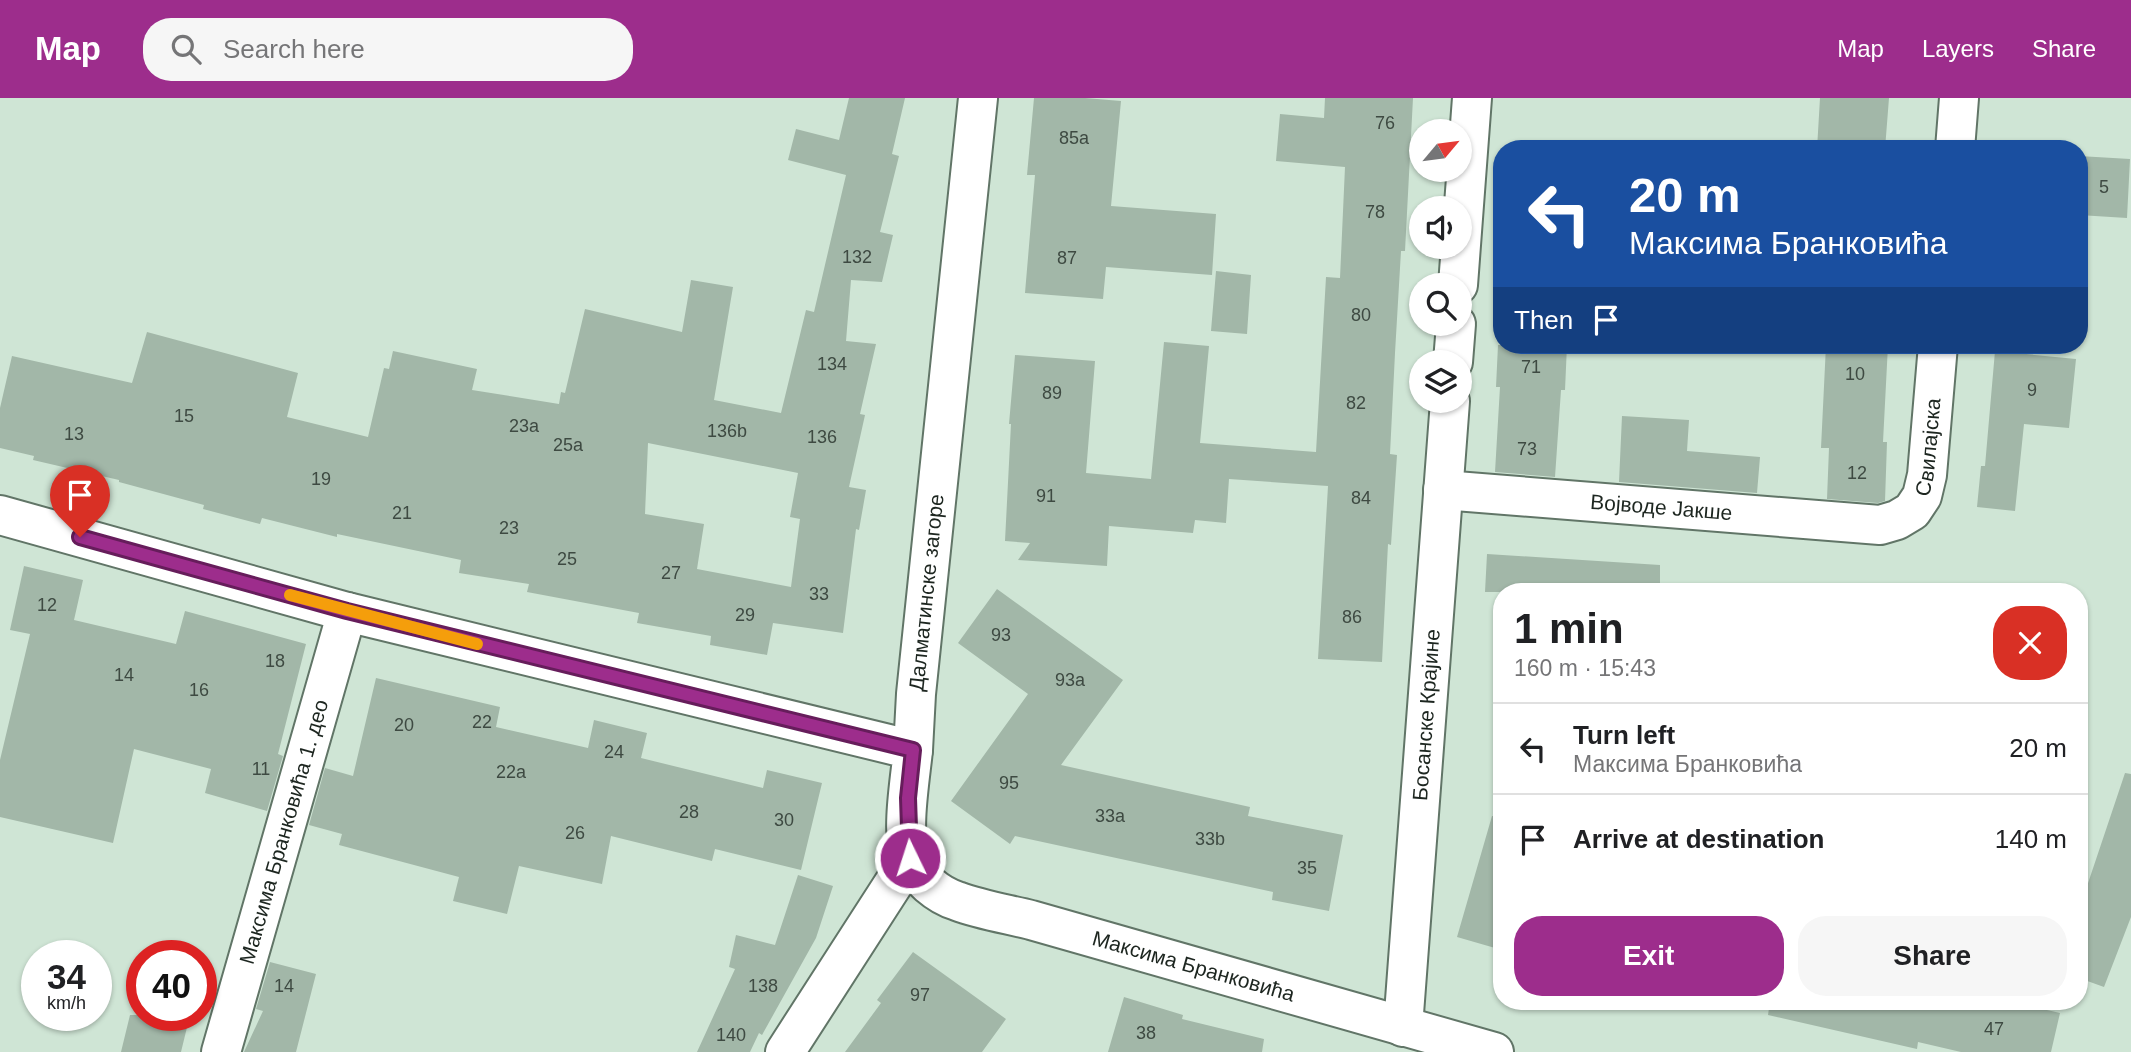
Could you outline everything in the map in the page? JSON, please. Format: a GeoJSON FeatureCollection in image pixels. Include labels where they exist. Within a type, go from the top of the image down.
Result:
{"type":"FeatureCollection","features":[{"type":"Feature","properties":{"kind":"street","name":"Далматинске загоре"},"geometry":{"type":"LineString","coordinates":[[910,858],[908,798],[916,694],[978,98]]}},
{"type":"Feature","properties":{"kind":"street"},"geometry":{"type":"LineString","coordinates":[[1459,273],[1472,98]]}},
{"type":"Feature","properties":{"kind":"street"},"geometry":{"type":"LineString","coordinates":[[1956,140],[1959,98]]}},
{"type":"Feature","properties":{"kind":"street","name":"Свилајска"},"geometry":{"type":"LineString","coordinates":[[1880,525],[1897,520],[1912,511],[1922,496],[1927,475],[1937,354]]}},
{"type":"Feature","properties":{"kind":"street","name":"Босанске Крајине"},"geometry":{"type":"LineString","coordinates":[[1403,1027],[1449,413]]}},
{"type":"Feature","properties":{"kind":"street","name":"Војводе Јакше"},"geometry":{"type":"LineString","coordinates":[[1443,490],[1880,525]]}},
{"type":"Feature","properties":{"kind":"street"},"geometry":{"type":"LineString","coordinates":[[0,515],[347,611],[913,750]]}},
{"type":"Feature","properties":{"kind":"street","name":"Максима Бранковића 1. део"},"geometry":{"type":"LineString","coordinates":[[221,1052],[347,611]]}},
{"type":"Feature","properties":{"kind":"street"},"geometry":{"type":"LineString","coordinates":[[785,1052],[910,858]]}},
{"type":"Feature","properties":{"kind":"street","name":"Максима Бранковића"},"geometry":{"type":"LineString","coordinates":[[910,858],[927,883],[957,901],[1494,1052]]}},
{"type":"Feature","properties":{"kind":"building"},"geometry":{"type":"Polygon","coordinates":[[[849,98],[905,98],[892,154],[899,156],[880,232],[893,235],[882,282],[851,280],[846,341],[876,344],[860,414],[865,415],[849,487],[866,490],[859,530],[856,529],[843,633],[773,623],[767,655],[710,645],[711,636],[637,623],[639,613],[527,592],[529,584],[459,573],[461,560],[337,534],[337,537],[262,518],[260,524],[203,509],[204,505],[119,480],[33,460],[34,456],[0,448],[0,408],[12,356],[132,383],[147,332],[298,373],[287,417],[368,437],[384,368],[389,369],[393,351],[477,369],[472,390],[559,404],[561,392],[565,393],[585,309],[682,332],[691,280],[733,287],[714,400],[781,413],[806,310],[814,312],[846,175],[788,160],[796,129],[839,140],[849,98]],[[648,443],[645,514],[704,524],[697,569],[791,587],[800,519],[790,517],[798,473],[648,443]]]}},
{"type":"Feature","properties":{"kind":"building"},"geometry":{"type":"Polygon","coordinates":[[[1034,98],[1121,101],[1111,206],[1216,214],[1212,275],[1106,267],[1103,299],[1025,293],[1035,175],[1027,175],[1034,98]]]}},
{"type":"Feature","properties":{"kind":"building"},"geometry":{"type":"Polygon","coordinates":[[[1325,98],[1413,98],[1412,119],[1409,119],[1405,251],[1401,251],[1395,353],[1390,454],[1397,455],[1391,545],[1388,544],[1382,662],[1318,659],[1328,486],[1229,479],[1226,523],[1195,520],[1193,533],[1109,526],[1107,566],[1018,560],[1030,543],[1005,541],[1009,424],[1015,355],[1095,361],[1086,473],[1151,479],[1164,342],[1209,346],[1200,443],[1316,452],[1326,277],[1340,278],[1345,167],[1276,161],[1280,114],[1324,118],[1325,98]]]}},
{"type":"Feature","properties":{"kind":"building"},"geometry":{"type":"Polygon","coordinates":[[[1820,98],[1889,98],[1886,140],[1818,140],[1820,98]]]}},
{"type":"Feature","properties":{"kind":"building"},"geometry":{"type":"Polygon","coordinates":[[[2088,157],[2130,159],[2127,218],[2088,216],[2088,157]]]}},
{"type":"Feature","properties":{"kind":"building"},"geometry":{"type":"Polygon","coordinates":[[[1216,271],[1251,275],[1247,334],[1211,331],[1216,271]]]}},
{"type":"Feature","properties":{"kind":"building"},"geometry":{"type":"Polygon","coordinates":[[[1498,354],[1567,354],[1565,390],[1561,390],[1555,477],[1495,472],[1500,387],[1496,387],[1498,354]]]}},
{"type":"Feature","properties":{"kind":"building"},"geometry":{"type":"Polygon","coordinates":[[[1826,354],[1888,354],[1883,442],[1887,442],[1885,501],[1878,503],[1827,499],[1829,448],[1821,448],[1826,354]]]}},
{"type":"Feature","properties":{"kind":"building"},"geometry":{"type":"Polygon","coordinates":[[[1995,354],[2076,359],[2069,428],[2024,424],[2015,511],[1977,507],[1981,466],[1985,466],[1995,354]]]}},
{"type":"Feature","properties":{"kind":"building"},"geometry":{"type":"Polygon","coordinates":[[[1622,416],[1689,420],[1687,451],[1760,457],[1757,493],[1619,482],[1622,416]]]}},
{"type":"Feature","properties":{"kind":"building"},"geometry":{"type":"Polygon","coordinates":[[[1487,554],[1660,565],[1660,583],[1493,583],[1493,592],[1485,592],[1487,554]]]}},
{"type":"Feature","properties":{"kind":"building"},"geometry":{"type":"Polygon","coordinates":[[[24,566],[83,580],[74,620],[176,644],[185,611],[306,644],[278,754],[283,756],[267,811],[205,793],[211,769],[134,749],[113,843],[0,817],[0,760],[30,634],[10,630],[24,566]]]}},
{"type":"Feature","properties":{"kind":"building"},"geometry":{"type":"Polygon","coordinates":[[[997,589],[1123,680],[1061,765],[1250,807],[1248,816],[1343,835],[1329,911],[1272,900],[1273,892],[1015,836],[1010,844],[951,801],[1028,694],[958,643],[997,589]]]}},
{"type":"Feature","properties":{"kind":"building"},"geometry":{"type":"Polygon","coordinates":[[[376,678],[500,707],[496,727],[588,748],[594,720],[647,733],[641,758],[763,788],[767,770],[822,783],[801,870],[715,849],[712,861],[611,836],[602,884],[519,866],[507,914],[453,901],[459,877],[339,845],[342,834],[309,825],[325,768],[353,776],[376,678]]]}},
{"type":"Feature","properties":{"kind":"building"},"geometry":{"type":"Polygon","coordinates":[[[2125,773],[2131,774],[2131,917],[2104,987],[2088,981],[2088,883],[2125,773]]]}},
{"type":"Feature","properties":{"kind":"building"},"geometry":{"type":"Polygon","coordinates":[[[1492,816],[1493,816],[1493,947],[1457,937],[1492,816]]]}},
{"type":"Feature","properties":{"kind":"building"},"geometry":{"type":"Polygon","coordinates":[[[798,875],[833,886],[816,938],[762,1035],[759,1033],[750,1052],[697,1052],[735,969],[729,967],[736,935],[775,945],[798,875]]]}},
{"type":"Feature","properties":{"kind":"building"},"geometry":{"type":"Polygon","coordinates":[[[913,952],[1006,1019],[982,1052],[845,1052],[881,1003],[877,1000],[913,952]]]}},
{"type":"Feature","properties":{"kind":"building"},"geometry":{"type":"Polygon","coordinates":[[[270,962],[316,974],[296,1052],[244,1052],[263,1011],[256,1009],[270,962]]]}},
{"type":"Feature","properties":{"kind":"building"},"geometry":{"type":"Polygon","coordinates":[[[1124,997],[1183,1015],[1182,1019],[1264,1039],[1262,1052],[1108,1052],[1124,997]]]}},
{"type":"Feature","properties":{"kind":"building"},"geometry":{"type":"Polygon","coordinates":[[[1769,1010],[2047,1010],[2060,1013],[2051,1052],[1961,1052],[1918,1042],[1917,1049],[1768,1015],[1769,1010]]]}},
{"type":"Feature","properties":{"kind":"building"},"geometry":{"type":"Polygon","coordinates":[[[126,1031],[186,1031],[181,1052],[121,1052],[126,1031]]]}},
{"type":"Feature","properties":{"kind":"slow traffic"},"geometry":{"type":"LineString","coordinates":[[290,595],[477,644]]}},
{"type":"Feature","properties":{"kind":"route"},"geometry":{"type":"LineString","coordinates":[[80,537],[347,611],[913,750],[907,830],[910,858]]}}]}
